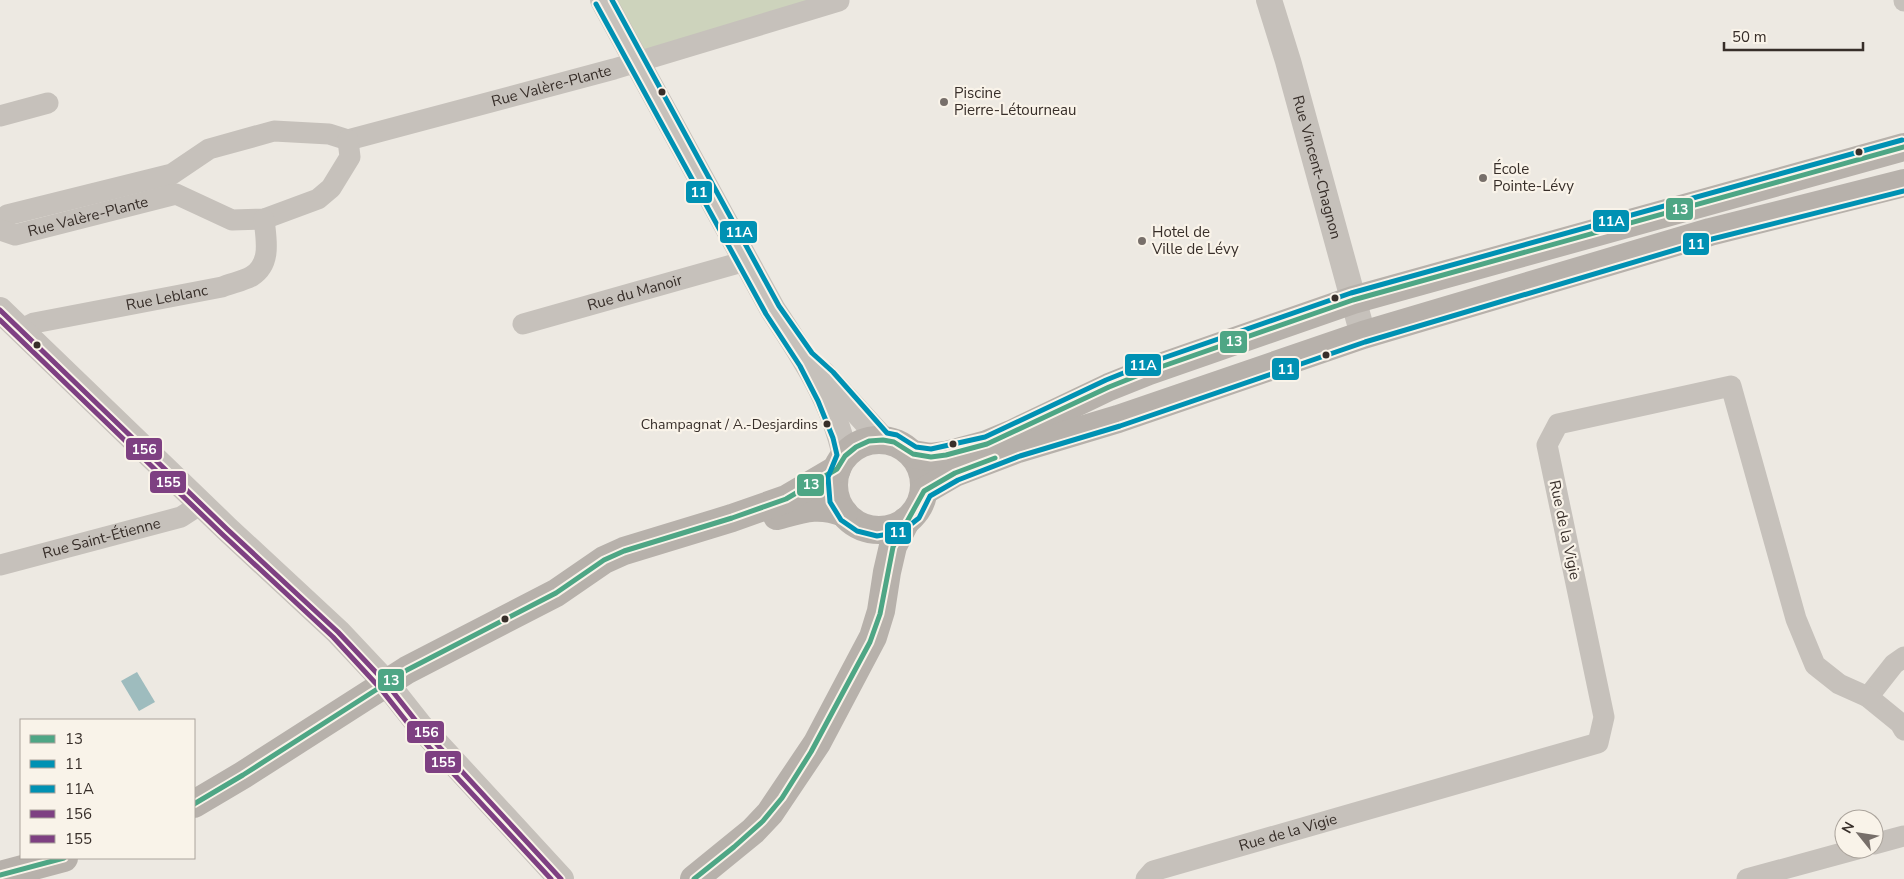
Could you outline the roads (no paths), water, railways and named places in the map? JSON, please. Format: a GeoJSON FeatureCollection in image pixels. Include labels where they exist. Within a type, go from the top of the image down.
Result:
{"type":"FeatureCollection","features":[{"type":"Feature","properties":{"kind":"main road"},"geometry":{"type":"LineString","coordinates":[[913,454],[946,455],[987,444],[1109,387],[1149,371],[1353,300],[1904,147]]}},
{"type":"Feature","properties":{"kind":"main road"},"geometry":{"type":"LineString","coordinates":[[924,491],[955,473],[1018,449],[1118,419],[1363,335],[1710,232],[1904,183]]}},
{"type":"Feature","properties":{"kind":"main road"},"geometry":{"type":"LineString","coordinates":[[195,803],[243,775],[407,670],[556,593],[604,560],[624,551],[732,518],[786,499],[841,463],[856,446],[869,441],[883,440],[894,442],[913,454],[920,465],[924,478],[924,491],[915,513],[906,521],[889,528],[870,529],[856,523],[844,513],[818,506],[764,520],[708,538],[602,578],[556,593]]}},
{"type":"Feature","properties":{"kind":"main road"},"geometry":{"type":"LineString","coordinates":[[841,463],[834,485],[837,500],[844,513]]}},
{"type":"Feature","properties":{"kind":"main road"},"geometry":{"type":"LineString","coordinates":[[694,879],[753,831],[770,813],[817,743],[873,637],[894,546],[906,521]]}},
{"type":"Feature","properties":{"kind":"main road"},"geometry":{"type":"LineString","coordinates":[[0,875],[60,859]]}},
{"type":"Feature","properties":{"kind":"street"},"geometry":{"type":"LineString","coordinates":[[603,0],[773,310],[806,358],[836,423],[841,463]]}},
{"type":"Feature","properties":{"kind":"street","name":"Rue Vincent-Chagnon"},"geometry":{"type":"LineString","coordinates":[[1269,0],[1288,61],[1363,335]]}},
{"type":"Feature","properties":{"kind":"street","name":"Rue Valère-Plante"},"geometry":{"type":"LineString","coordinates":[[0,230],[15,235],[174,184],[209,149],[274,131],[329,134],[348,140],[636,63],[839,1]]}},
{"type":"Feature","properties":{"kind":"street"},"geometry":{"type":"LineString","coordinates":[[0,116],[48,103]]}},
{"type":"Feature","properties":{"kind":"street"},"geometry":{"type":"LineString","coordinates":[[174,184],[232,220],[264,219],[318,199],[331,188],[350,157],[348,140]]}},
{"type":"Feature","properties":{"kind":"street","name":"Rue Valère-Plante"},"geometry":{"type":"LineString","coordinates":[[0,224],[7,215],[174,184]]}},
{"type":"Feature","properties":{"kind":"street","name":"Rue Leblanc"},"geometry":{"type":"LineString","coordinates":[[20,330],[34,323],[222,287],[252,276],[263,264],[267,251],[264,219]]}},
{"type":"Feature","properties":{"kind":"street","name":"Rue du Manoir"},"geometry":{"type":"LineString","coordinates":[[523,324],[746,261]]}},
{"type":"Feature","properties":{"kind":"street"},"geometry":{"type":"LineString","coordinates":[[0,310],[201,504],[317,611],[386,683],[420,726],[561,879]]}},
{"type":"Feature","properties":{"kind":"street"},"geometry":{"type":"LineString","coordinates":[[806,358],[826,377],[883,440]]}},
{"type":"Feature","properties":{"kind":"street","name":"Rue de la Vigie"},"geometry":{"type":"LineString","coordinates":[[1146,879],[1153,871],[1598,743],[1604,717],[1547,445],[1558,424],[1731,386],[1796,619],[1815,665],[1839,684],[1868,697],[1900,724],[1904,730]]}},
{"type":"Feature","properties":{"kind":"street","name":"Rue Saint-Étienne"},"geometry":{"type":"LineString","coordinates":[[0,565],[182,517],[201,504]]}},
{"type":"Feature","properties":{"kind":"street"},"geometry":{"type":"LineString","coordinates":[[1868,697],[1894,664],[1904,657]]}},
{"type":"Feature","properties":{"kind":"street"},"geometry":{"type":"LineString","coordinates":[[1884,841],[1904,836]]}},
{"type":"Feature","properties":{"kind":"street"},"geometry":{"type":"LineString","coordinates":[[1747,879],[1834,855]]}},
{"type":"Feature","properties":{"kind":"water"},"geometry":{"type":"Polygon","coordinates":[[[137,672],[155,702],[139,711],[121,681],[137,672]]]}},
{"type":"Feature","properties":{"kind":"place","name":"Piscine Pierre-Létourneau"},"geometry":{"type":"Point","coordinates":[944,102]}},
{"type":"Feature","properties":{"kind":"place","name":"École Pointe-Lévy"},"geometry":{"type":"Point","coordinates":[1483,178]}},
{"type":"Feature","properties":{"kind":"place","name":"Hotel de Ville de Lévy"},"geometry":{"type":"Point","coordinates":[1142,241]}},
{"type":"Feature","properties":{"kind":"place","name":"Champagnat / A.-Desjardins"},"geometry":{"type":"Point","coordinates":[827,424]}}]}
